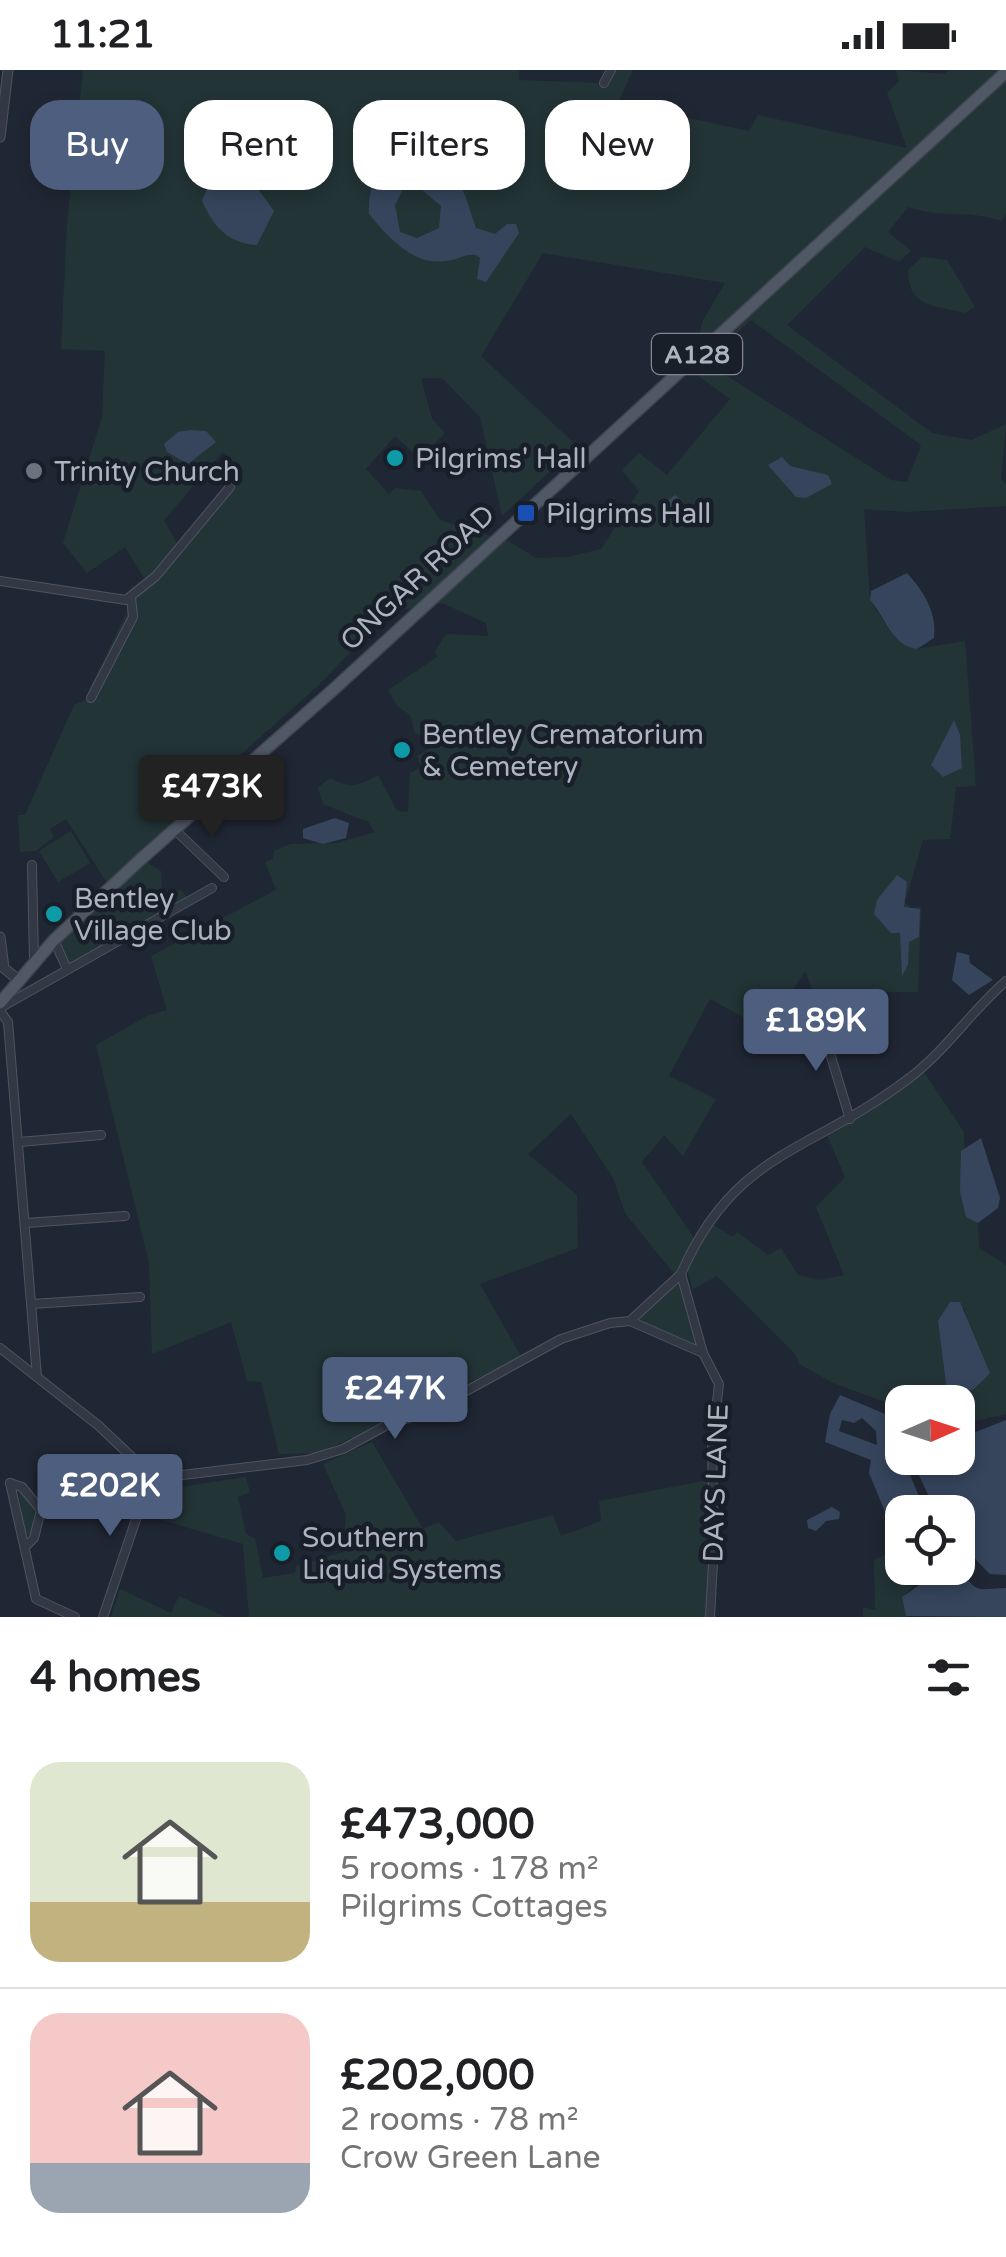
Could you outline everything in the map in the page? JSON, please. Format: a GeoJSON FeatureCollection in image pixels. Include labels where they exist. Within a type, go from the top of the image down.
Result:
{"type":"FeatureCollection","features":[{"type":"Feature","properties":{"kind":"main road","name":"ONGAR ROAD"},"geometry":{"type":"LineString","coordinates":[[0,1007],[17,979],[54,940],[334,689],[1006,72]]}},
{"type":"Feature","properties":{"kind":"street"},"geometry":{"type":"LineString","coordinates":[[0,137],[8,70]]}},
{"type":"Feature","properties":{"kind":"street"},"geometry":{"type":"LineString","coordinates":[[604,83],[610,70]]}},
{"type":"Feature","properties":{"kind":"street"},"geometry":{"type":"LineString","coordinates":[[0,582],[96,599],[131,596],[156,576],[230,487]]}},
{"type":"Feature","properties":{"kind":"street"},"geometry":{"type":"LineString","coordinates":[[90,698],[133,617],[131,596]]}},
{"type":"Feature","properties":{"kind":"street"},"geometry":{"type":"LineString","coordinates":[[174,829],[224,877]]}},
{"type":"Feature","properties":{"kind":"street"},"geometry":{"type":"LineString","coordinates":[[32,864],[34,960]]}},
{"type":"Feature","properties":{"kind":"street"},"geometry":{"type":"LineString","coordinates":[[37,1377],[8,1022],[0,1007],[67,969],[82,966],[212,888]]}},
{"type":"Feature","properties":{"kind":"street"},"geometry":{"type":"LineString","coordinates":[[32,916],[42,904]]}},
{"type":"Feature","properties":{"kind":"street"},"geometry":{"type":"LineString","coordinates":[[0,938],[4,968],[17,979]]}},
{"type":"Feature","properties":{"kind":"street"},"geometry":{"type":"LineString","coordinates":[[54,940],[67,969]]}},
{"type":"Feature","properties":{"kind":"street"},"geometry":{"type":"LineString","coordinates":[[630,1322],[681,1274],[710,1216],[758,1167],[850,1118],[930,1061],[958,1026],[1006,981]]}},
{"type":"Feature","properties":{"kind":"street"},"geometry":{"type":"LineString","coordinates":[[819,1018],[850,1118]]}},
{"type":"Feature","properties":{"kind":"street"},"geometry":{"type":"LineString","coordinates":[[19,1142],[101,1135]]}},
{"type":"Feature","properties":{"kind":"street"},"geometry":{"type":"LineString","coordinates":[[26,1224],[126,1216]]}},
{"type":"Feature","properties":{"kind":"street","name":"DAYS LANE"},"geometry":{"type":"LineString","coordinates":[[681,1274],[704,1353],[719,1384],[712,1445],[715,1529],[710,1617]]}},
{"type":"Feature","properties":{"kind":"street"},"geometry":{"type":"LineString","coordinates":[[32,1304],[140,1297]]}},
{"type":"Feature","properties":{"kind":"street"},"geometry":{"type":"LineString","coordinates":[[0,1348],[152,1472],[190,1477],[315,1458],[389,1424],[426,1412],[561,1339],[610,1322],[630,1322],[704,1353]]}},
{"type":"Feature","properties":{"kind":"street"},"geometry":{"type":"LineString","coordinates":[[103,1617],[152,1472]]}},
{"type":"Feature","properties":{"kind":"street"},"geometry":{"type":"LineString","coordinates":[[25,1547],[34,1538],[42,1510],[22,1488],[10,1483],[36,1599],[75,1617]]}},
{"type":"Feature","properties":{"kind":"shaded area"},"geometry":{"type":"Polygon","coordinates":[[[83,70],[519,70],[519,80],[601,83],[605,70],[633,70],[619,100],[545,100],[545,190],[690,190],[690,118],[749,131],[758,115],[907,148],[887,93],[899,81],[896,70],[945,74],[949,70],[1006,70],[1006,212],[1002,221],[908,207],[888,232],[911,251],[899,262],[865,247],[787,325],[932,433],[972,440],[1006,424],[1001,479],[1006,484],[1006,506],[906,512],[864,509],[870,600],[895,638],[917,649],[965,641],[976,786],[956,787],[950,839],[923,840],[905,902],[911,908],[921,907],[918,992],[885,992],[821,1011],[805,971],[786,1001],[769,994],[750,1021],[710,999],[669,1076],[716,1099],[683,1156],[664,1135],[642,1162],[696,1241],[707,1221],[733,1237],[737,1232],[768,1255],[781,1248],[798,1275],[819,1280],[844,1275],[816,1207],[845,1177],[826,1133],[921,1068],[964,1132],[966,1217],[978,1223],[979,1248],[1006,1265],[1006,1414],[975,1421],[975,1385],[981,1350],[973,1340],[964,1308],[938,1322],[947,1385],[885,1385],[885,1402],[833,1383],[799,1364],[796,1355],[717,1276],[693,1289],[687,1270],[680,1267],[675,1275],[625,1213],[613,1178],[571,1114],[528,1154],[577,1195],[578,1248],[480,1284],[522,1358],[319,1453],[279,1454],[261,1382],[247,1381],[231,1322],[152,1354],[149,1263],[96,1045],[147,1016],[167,1010],[151,956],[276,890],[265,862],[273,859],[274,851],[290,844],[337,843],[375,832],[368,822],[323,804],[318,788],[330,778],[354,785],[378,775],[397,811],[408,812],[410,773],[421,767],[417,756],[429,749],[423,736],[415,733],[410,715],[397,706],[388,690],[437,657],[435,651],[446,634],[488,636],[486,623],[442,603],[388,612],[319,685],[221,772],[229,782],[142,860],[161,871],[162,895],[169,889],[182,891],[189,901],[67,969],[54,940],[107,883],[66,819],[50,829],[54,837],[36,851],[20,852],[18,815],[25,815],[74,705],[90,698],[89,690],[127,612],[129,590],[144,578],[125,547],[87,573],[63,543],[102,417],[105,351],[61,349],[71,190],[164,190],[164,100],[80,100],[83,70]],[[543,253],[481,356],[577,446],[502,516],[480,417],[442,378],[421,378],[432,419],[445,433],[420,459],[395,436],[366,469],[389,494],[395,488],[421,491],[440,520],[510,542],[536,558],[567,557],[601,549],[639,491],[622,470],[639,453],[667,475],[730,399],[693,372],[702,322],[725,283],[543,253]],[[751,320],[705,362],[891,480],[907,482],[921,445],[751,320]],[[223,452],[164,520],[179,547],[243,471],[223,452]]]}},
{"type":"Feature","properties":{"kind":"shaded area"},"geometry":{"type":"Polygon","coordinates":[[[922,257],[947,260],[975,307],[965,313],[918,298],[909,282],[908,270],[922,257]]]}},
{"type":"Feature","properties":{"kind":"shaded area"},"geometry":{"type":"Polygon","coordinates":[[[71,831],[90,863],[58,882],[39,851],[71,831]]]}},
{"type":"Feature","properties":{"kind":"shaded area"},"geometry":{"type":"Polygon","coordinates":[[[681,1274],[703,1353],[630,1321],[681,1274]]]}},
{"type":"Feature","properties":{"kind":"shaded area"},"geometry":{"type":"Polygon","coordinates":[[[372,1442],[423,1529],[439,1522],[456,1541],[553,1515],[561,1536],[601,1521],[599,1501],[714,1479],[710,1617],[249,1617],[243,1544],[145,1515],[141,1506],[147,1507],[156,1482],[181,1487],[246,1477],[250,1492],[238,1497],[246,1534],[255,1538],[263,1578],[295,1573],[296,1566],[343,1552],[346,1515],[323,1464],[372,1442]]]}},
{"type":"Feature","properties":{"kind":"shaded area"},"geometry":{"type":"Polygon","coordinates":[[[18,1488],[39,1511],[32,1536],[25,1534],[18,1488]]]}},
{"type":"Feature","properties":{"kind":"shaded area"},"geometry":{"type":"Polygon","coordinates":[[[885,1555],[885,1585],[912,1588],[902,1597],[907,1617],[863,1617],[863,1607],[875,1610],[874,1560],[885,1555]]]}},
{"type":"Feature","properties":{"kind":"shaded area"},"geometry":{"type":"Polygon","coordinates":[[[120,1589],[171,1613],[179,1596],[226,1617],[111,1617],[120,1589]]]}},
{"type":"Feature","properties":{"kind":"water"},"geometry":{"type":"Polygon","coordinates":[[[207,190],[259,190],[274,211],[257,245],[247,244],[223,232],[202,200],[207,190]]]}},
{"type":"Feature","properties":{"kind":"water"},"geometry":{"type":"Polygon","coordinates":[[[371,190],[402,190],[395,205],[400,232],[417,238],[439,228],[441,206],[422,190],[463,190],[476,228],[495,234],[507,224],[516,224],[519,233],[486,282],[477,279],[480,258],[476,255],[434,261],[412,254],[369,214],[371,190]]]}},
{"type":"Feature","properties":{"kind":"water"},"geometry":{"type":"Polygon","coordinates":[[[206,431],[216,442],[188,464],[167,452],[164,444],[178,432],[206,431]]]}},
{"type":"Feature","properties":{"kind":"water"},"geometry":{"type":"Polygon","coordinates":[[[782,457],[790,466],[828,475],[832,484],[806,498],[796,497],[768,465],[782,457]]]}},
{"type":"Feature","properties":{"kind":"water"},"geometry":{"type":"Polygon","coordinates":[[[675,495],[683,501],[666,524],[660,521],[662,505],[675,495]]]}},
{"type":"Feature","properties":{"kind":"water"},"geometry":{"type":"Polygon","coordinates":[[[907,573],[924,595],[933,620],[934,638],[917,649],[895,636],[870,600],[871,591],[907,573]]]}},
{"type":"Feature","properties":{"kind":"water"},"geometry":{"type":"Polygon","coordinates":[[[954,720],[960,735],[962,768],[943,777],[931,765],[954,720]]]}},
{"type":"Feature","properties":{"kind":"water"},"geometry":{"type":"Polygon","coordinates":[[[335,818],[349,823],[346,838],[323,844],[303,838],[303,829],[335,818]]]}},
{"type":"Feature","properties":{"kind":"water"},"geometry":{"type":"Polygon","coordinates":[[[897,875],[907,882],[904,907],[920,909],[919,937],[909,942],[908,965],[902,976],[900,933],[891,933],[874,914],[877,900],[897,875]]]}},
{"type":"Feature","properties":{"kind":"water"},"geometry":{"type":"Polygon","coordinates":[[[957,952],[969,955],[970,963],[993,980],[969,995],[952,980],[957,952]]]}},
{"type":"Feature","properties":{"kind":"water"},"geometry":{"type":"Polygon","coordinates":[[[981,1138],[1000,1198],[998,1208],[978,1223],[966,1217],[960,1192],[961,1151],[981,1138]]]}},
{"type":"Feature","properties":{"kind":"water"},"geometry":{"type":"Polygon","coordinates":[[[950,1302],[960,1302],[990,1373],[975,1388],[946,1385],[938,1321],[950,1302]]]}},
{"type":"Feature","properties":{"kind":"water"},"geometry":{"type":"Polygon","coordinates":[[[840,1395],[885,1414],[885,1475],[910,1475],[918,1495],[885,1495],[885,1512],[869,1473],[871,1460],[825,1442],[830,1414],[840,1395]],[[862,1418],[854,1423],[842,1420],[839,1431],[877,1445],[876,1431],[862,1418]]]}},
{"type":"Feature","properties":{"kind":"water"},"geometry":{"type":"Polygon","coordinates":[[[1006,1420],[1006,1575],[990,1574],[975,1557],[975,1495],[928,1495],[919,1475],[975,1475],[975,1432],[1006,1420]]]}},
{"type":"Feature","properties":{"kind":"water"},"geometry":{"type":"Polygon","coordinates":[[[832,1507],[840,1512],[839,1519],[826,1521],[816,1531],[808,1528],[807,1520],[832,1507]]]}},
{"type":"Feature","properties":{"kind":"water"},"geometry":{"type":"Polygon","coordinates":[[[919,1585],[1006,1588],[1006,1617],[906,1616],[902,1597],[919,1585]]]}},
{"type":"Feature","properties":{"kind":"place","name":"Pilgrims' Hall"},"geometry":{"type":"Point","coordinates":[395,458]}},
{"type":"Feature","properties":{"kind":"place","name":"Trinity Church"},"geometry":{"type":"Point","coordinates":[34,471]}},
{"type":"Feature","properties":{"kind":"place","name":"Pilgrims Hall"},"geometry":{"type":"Point","coordinates":[526,513]}},
{"type":"Feature","properties":{"kind":"place","name":"Bentley Crematorium & Cemetery"},"geometry":{"type":"Point","coordinates":[402,750]}},
{"type":"Feature","properties":{"kind":"place","name":"Bentley Village Club"},"geometry":{"type":"Point","coordinates":[54,914]}},
{"type":"Feature","properties":{"kind":"place","name":"Southern Liquid Systems"},"geometry":{"type":"Point","coordinates":[282,1553]}}]}
